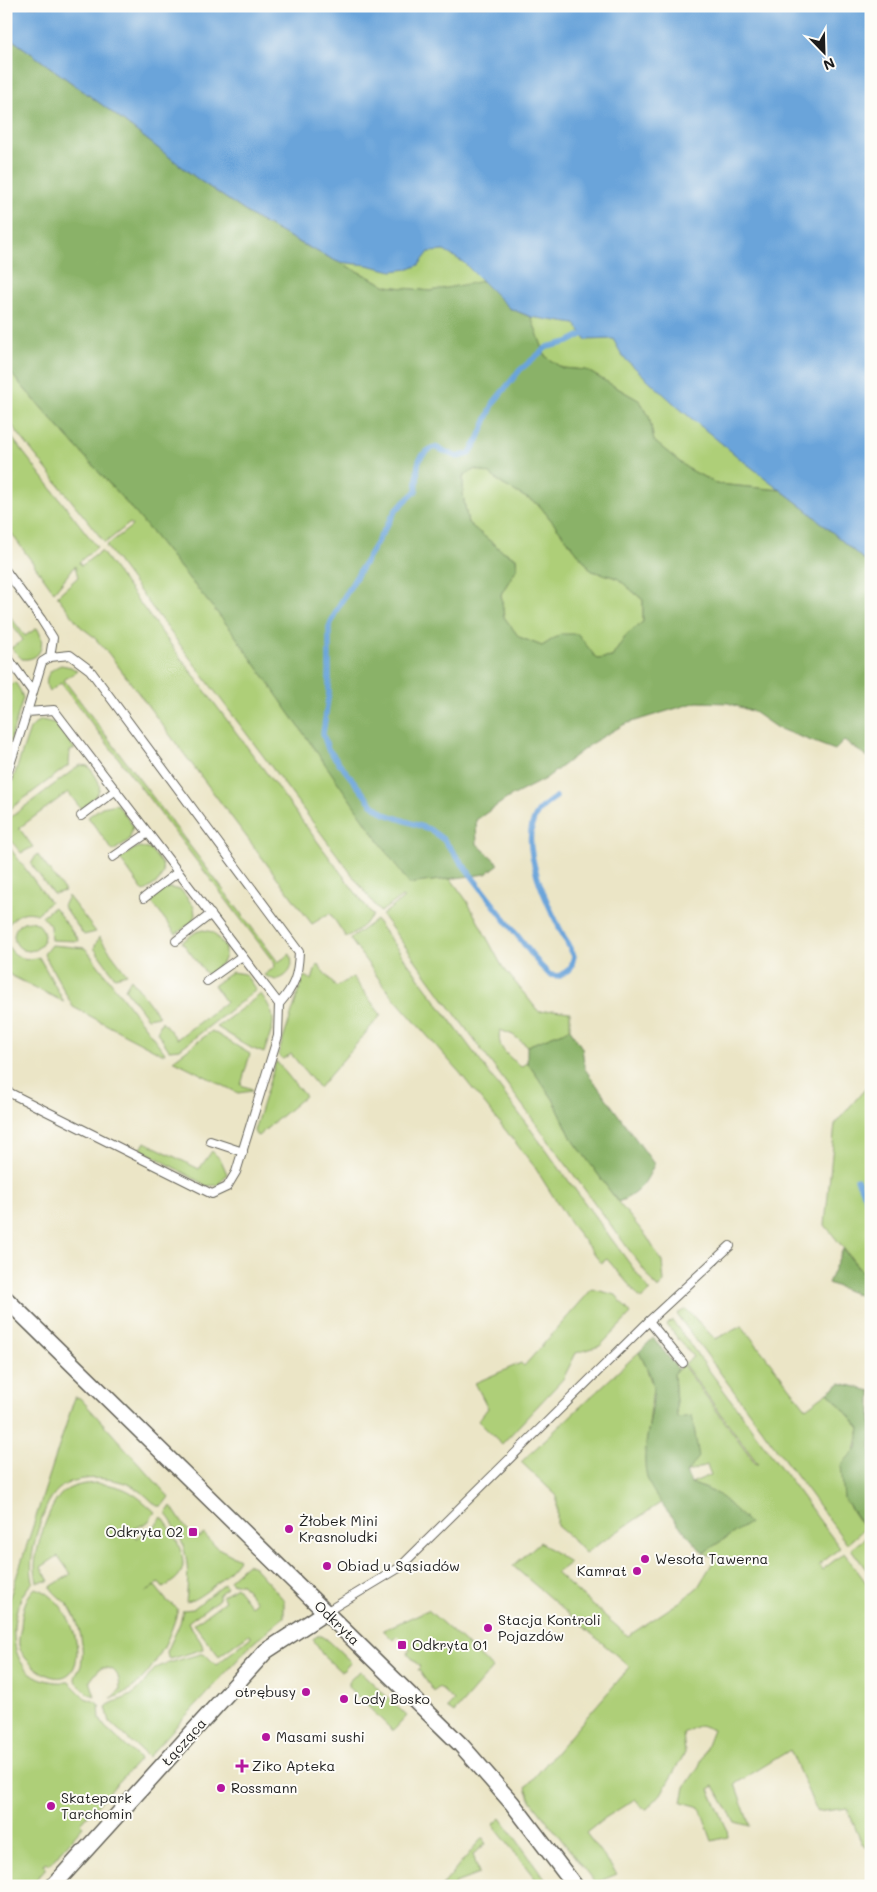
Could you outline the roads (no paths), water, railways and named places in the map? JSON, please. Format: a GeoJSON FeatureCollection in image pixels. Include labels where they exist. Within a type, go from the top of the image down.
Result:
{"type":"FeatureCollection","features":[{"type":"Feature","properties":{"kind":"street","name":"Odkryta"},"geometry":{"type":"LineString","coordinates":[[6,1300],[441,1725],[498,1786],[575,1886]]}},
{"type":"Feature","properties":{"kind":"street","name":"Łącząca"},"geometry":{"type":"LineString","coordinates":[[53,1886],[266,1651],[326,1612]]}},
{"type":"Feature","properties":{"kind":"lane"},"geometry":{"type":"LineString","coordinates":[[6,571],[53,638],[50,656]]}},
{"type":"Feature","properties":{"kind":"lane"},"geometry":{"type":"LineString","coordinates":[[6,655],[32,691]]}},
{"type":"Feature","properties":{"kind":"lane"},"geometry":{"type":"LineString","coordinates":[[6,777],[42,662],[50,656],[70,655],[90,670],[299,952],[298,970],[290,991],[279,1004],[278,1036],[236,1172],[227,1187],[212,1194],[6,1091]]}},
{"type":"Feature","properties":{"kind":"lane"},"geometry":{"type":"LineString","coordinates":[[27,712],[54,710],[279,1004]]}},
{"type":"Feature","properties":{"kind":"lane"},"geometry":{"type":"LineString","coordinates":[[82,816],[116,790]]}},
{"type":"Feature","properties":{"kind":"lane"},"geometry":{"type":"LineString","coordinates":[[113,857],[148,833]]}},
{"type":"Feature","properties":{"kind":"lane"},"geometry":{"type":"LineString","coordinates":[[144,898],[178,872]]}},
{"type":"Feature","properties":{"kind":"lane"},"geometry":{"type":"LineString","coordinates":[[176,941],[211,914]]}},
{"type":"Feature","properties":{"kind":"lane"},"geometry":{"type":"LineString","coordinates":[[207,981],[242,956]]}},
{"type":"Feature","properties":{"kind":"lane"},"geometry":{"type":"LineString","coordinates":[[210,1142],[242,1152]]}},
{"type":"Feature","properties":{"kind":"lane"},"geometry":{"type":"LineString","coordinates":[[326,1612],[399,1568],[649,1321],[730,1246]]}},
{"type":"Feature","properties":{"kind":"lane"},"geometry":{"type":"LineString","coordinates":[[649,1321],[683,1363]]}},
{"type":"Feature","properties":{"kind":"water"},"geometry":{"type":"Polygon","coordinates":[[[6,6],[871,6],[871,566],[808,511],[680,409],[623,357],[613,339],[586,340],[575,324],[531,317],[509,308],[463,262],[444,251],[429,252],[419,265],[409,269],[392,271],[367,265],[338,262],[258,220],[199,180],[105,107],[6,35],[6,6]]]}},
{"type":"Feature","properties":{"kind":"waterway"},"geometry":{"type":"LineString","coordinates":[[556,797],[538,812],[532,827],[531,845],[540,885],[574,956],[571,968],[560,976],[550,975],[540,965],[444,840],[429,829],[385,814],[371,803],[328,749],[323,734],[329,692],[329,627],[337,609],[396,510],[416,491],[418,464],[422,455],[435,447],[457,457],[469,454],[478,440],[494,402],[520,370],[547,347],[568,342],[589,331]]}},
{"type":"Feature","properties":{"kind":"waterway"},"geometry":{"type":"LineString","coordinates":[[857,1179],[871,1210]]}},
{"type":"Feature","properties":{"kind":"place","name":"Żłobek Mini Krasnoludki"},"geometry":{"type":"Point","coordinates":[289,1529]}},
{"type":"Feature","properties":{"kind":"place","name":"Odkryta 02"},"geometry":{"type":"Point","coordinates":[193,1532]}},
{"type":"Feature","properties":{"kind":"place","name":"Wesoła Tawerna"},"geometry":{"type":"Point","coordinates":[645,1559]}},
{"type":"Feature","properties":{"kind":"place","name":"Obiad u Sąsiadów"},"geometry":{"type":"Point","coordinates":[327,1566]}},
{"type":"Feature","properties":{"kind":"place","name":"Kamrat"},"geometry":{"type":"Point","coordinates":[637,1571]}},
{"type":"Feature","properties":{"kind":"place","name":"Stacja Kontroli Pojazdów"},"geometry":{"type":"Point","coordinates":[488,1628]}},
{"type":"Feature","properties":{"kind":"place","name":"Odkryta 01"},"geometry":{"type":"Point","coordinates":[402,1645]}},
{"type":"Feature","properties":{"kind":"place","name":"otrębusy"},"geometry":{"type":"Point","coordinates":[306,1692]}},
{"type":"Feature","properties":{"kind":"place","name":"Lody Bosko"},"geometry":{"type":"Point","coordinates":[344,1699]}},
{"type":"Feature","properties":{"kind":"place","name":"Masami sushi"},"geometry":{"type":"Point","coordinates":[266,1737]}},
{"type":"Feature","properties":{"kind":"place","name":"Ziko Apteka"},"geometry":{"type":"Point","coordinates":[242,1766]}},
{"type":"Feature","properties":{"kind":"place","name":"Rossmann"},"geometry":{"type":"Point","coordinates":[221,1788]}},
{"type":"Feature","properties":{"kind":"place","name":"Skatepark Tarchomin"},"geometry":{"type":"Point","coordinates":[51,1806]}}]}
